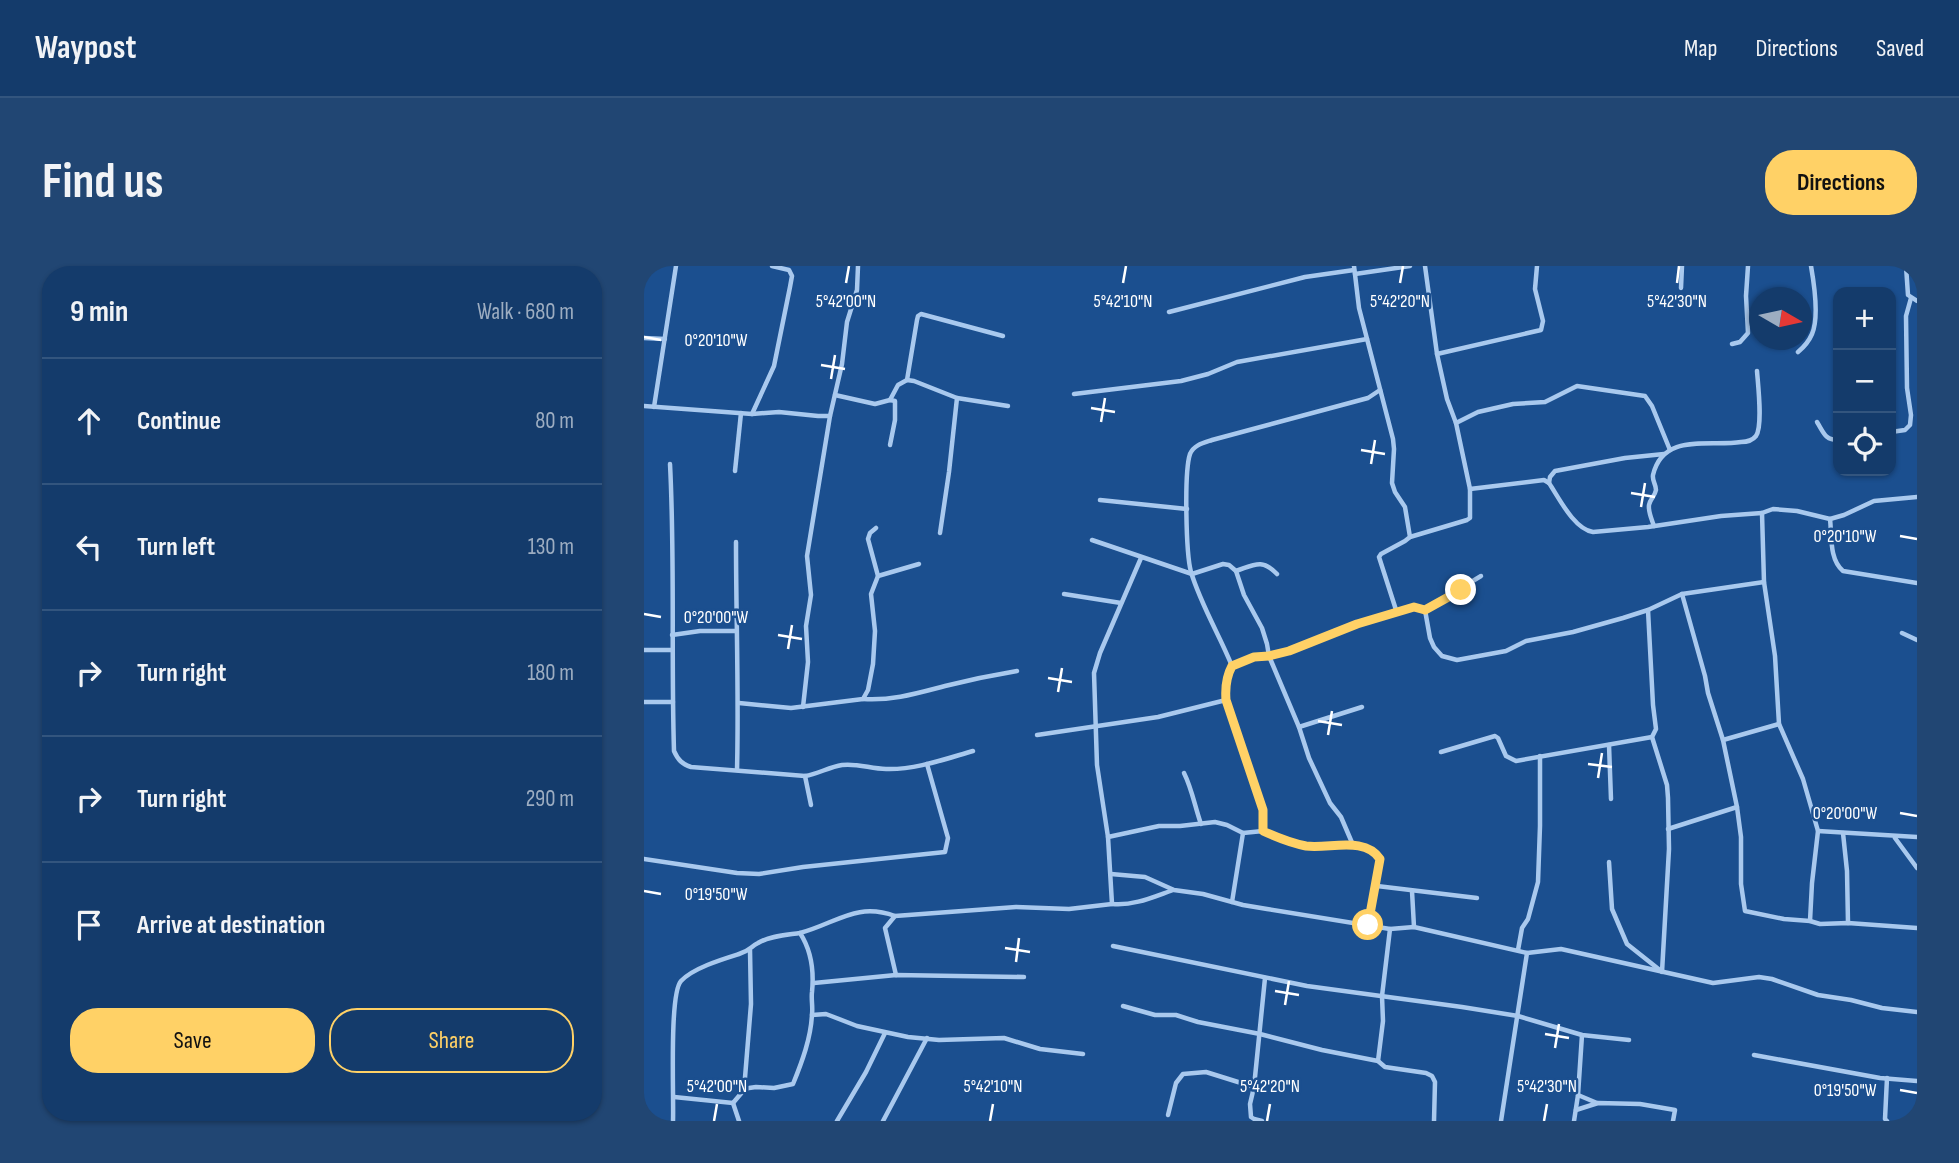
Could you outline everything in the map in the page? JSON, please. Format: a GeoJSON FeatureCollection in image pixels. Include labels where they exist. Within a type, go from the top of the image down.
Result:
{"type":"FeatureCollection","features":[{"type":"Feature","properties":{"kind":"street"},"geometry":{"type":"LineString","coordinates":[[654,407],[676,266]]}},
{"type":"Feature","properties":{"kind":"street"},"geometry":{"type":"LineString","coordinates":[[772,266],[789,270],[792,276]]}},
{"type":"Feature","properties":{"kind":"street"},"geometry":{"type":"LineString","coordinates":[[752,414],[774,366],[796,266]]}},
{"type":"Feature","properties":{"kind":"street"},"geometry":{"type":"LineString","coordinates":[[803,707],[808,662],[806,626],[811,595],[807,556],[830,416],[842,364],[847,321],[857,290],[858,266]]}},
{"type":"Feature","properties":{"kind":"street"},"geometry":{"type":"LineString","coordinates":[[1169,312],[1305,277],[1410,266]]}},
{"type":"Feature","properties":{"kind":"street"},"geometry":{"type":"LineString","coordinates":[[1397,612],[1379,557],[1381,554],[1410,537],[1470,518],[1470,489],[1437,354],[1425,266]]}},
{"type":"Feature","properties":{"kind":"street"},"geometry":{"type":"LineString","coordinates":[[1437,354],[1541,330],[1543,321],[1535,289],[1538,266]]}},
{"type":"Feature","properties":{"kind":"street"},"geometry":{"type":"LineString","coordinates":[[1681,288],[1682,266]]}},
{"type":"Feature","properties":{"kind":"street"},"geometry":{"type":"LineString","coordinates":[[1732,344],[1740,342],[1748,333],[1748,266]]}},
{"type":"Feature","properties":{"kind":"street"},"geometry":{"type":"LineString","coordinates":[[1798,352],[1808,340],[1814,325],[1811,266]]}},
{"type":"Feature","properties":{"kind":"street"},"geometry":{"type":"LineString","coordinates":[[1906,266],[1908,295],[1917,301]]}},
{"type":"Feature","properties":{"kind":"street"},"geometry":{"type":"LineString","coordinates":[[1354,270],[1359,308],[1393,439],[1392,483],[1405,507],[1410,537]]}},
{"type":"Feature","properties":{"kind":"street"},"geometry":{"type":"LineString","coordinates":[[1896,431],[1905,430],[1910,425],[1906,316],[1911,298]]}},
{"type":"Feature","properties":{"kind":"street"},"geometry":{"type":"LineString","coordinates":[[890,400],[898,386],[906,380],[916,320],[921,314],[1003,336]]}},
{"type":"Feature","properties":{"kind":"street"},"geometry":{"type":"LineString","coordinates":[[644,338],[665,339]]}},
{"type":"Feature","properties":{"kind":"street"},"geometry":{"type":"LineString","coordinates":[[1074,394],[1181,381],[1237,362],[1367,339]]}},
{"type":"Feature","properties":{"kind":"street"},"geometry":{"type":"LineString","coordinates":[[1654,526],[1649,507],[1656,490],[1652,479],[1664,454],[1678,445],[1725,445],[1755,438],[1760,411],[1757,372]]}},
{"type":"Feature","properties":{"kind":"street"},"geometry":{"type":"LineString","coordinates":[[906,380],[957,398],[1008,406]]}},
{"type":"Feature","properties":{"kind":"street"},"geometry":{"type":"LineString","coordinates":[[1456,423],[1478,412],[1513,404],[1545,402],[1572,388],[1585,386],[1645,396],[1670,450]]}},
{"type":"Feature","properties":{"kind":"street"},"geometry":{"type":"LineString","coordinates":[[1232,666],[1201,601],[1188,563],[1187,509],[1191,453],[1196,446],[1236,432],[1368,398],[1380,390]]}},
{"type":"Feature","properties":{"kind":"street"},"geometry":{"type":"LineString","coordinates":[[835,395],[876,404],[890,400],[896,403],[890,445]]}},
{"type":"Feature","properties":{"kind":"street"},"geometry":{"type":"LineString","coordinates":[[940,533],[957,398]]}},
{"type":"Feature","properties":{"kind":"street"},"geometry":{"type":"LineString","coordinates":[[644,406],[741,414],[779,412],[830,416]]}},
{"type":"Feature","properties":{"kind":"street"},"geometry":{"type":"LineString","coordinates":[[735,471],[741,414]]}},
{"type":"Feature","properties":{"kind":"street"},"geometry":{"type":"LineString","coordinates":[[1817,422],[1827,438],[1833,440]]}},
{"type":"Feature","properties":{"kind":"street"},"geometry":{"type":"LineString","coordinates":[[1549,483],[1555,471],[1664,454]]}},
{"type":"Feature","properties":{"kind":"street"},"geometry":{"type":"LineString","coordinates":[[670,464],[674,534],[674,751],[683,764],[691,767],[805,776],[838,766],[888,769],[927,764],[973,751]]}},
{"type":"Feature","properties":{"kind":"street"},"geometry":{"type":"LineString","coordinates":[[1470,489],[1544,480],[1549,483],[1578,525],[1593,532],[1762,513],[1773,509],[1830,519],[1874,501],[1917,497]]}},
{"type":"Feature","properties":{"kind":"street"},"geometry":{"type":"LineString","coordinates":[[1100,500],[1187,509]]}},
{"type":"Feature","properties":{"kind":"street"},"geometry":{"type":"LineString","coordinates":[[1762,513],[1764,582],[1775,656],[1779,724],[1803,779],[1818,831],[1810,921]]}},
{"type":"Feature","properties":{"kind":"street"},"geometry":{"type":"LineString","coordinates":[[1830,519],[1833,555],[1838,567],[1917,583]]}},
{"type":"Feature","properties":{"kind":"street"},"geometry":{"type":"LineString","coordinates":[[863,699],[868,690],[873,664],[875,631],[871,594],[878,576],[868,539],[876,528]]}},
{"type":"Feature","properties":{"kind":"street"},"geometry":{"type":"LineString","coordinates":[[1092,540],[1192,575],[1223,564],[1236,571],[1244,595],[1262,628],[1269,656],[1309,758],[1353,845]]}},
{"type":"Feature","properties":{"kind":"street"},"geometry":{"type":"LineString","coordinates":[[736,542],[739,703],[737,771]]}},
{"type":"Feature","properties":{"kind":"street"},"geometry":{"type":"LineString","coordinates":[[1112,904],[1108,837],[1097,765],[1094,673],[1141,558]]}},
{"type":"Feature","properties":{"kind":"street"},"geometry":{"type":"LineString","coordinates":[[1236,571],[1263,563],[1269,565],[1277,574]]}},
{"type":"Feature","properties":{"kind":"street"},"geometry":{"type":"LineString","coordinates":[[878,576],[919,564]]}},
{"type":"Feature","properties":{"kind":"street"},"geometry":{"type":"LineString","coordinates":[[1263,831],[1263,810],[1226,700],[1225,687],[1232,666],[1254,657],[1289,651],[1357,624],[1414,607],[1425,610],[1480,576]]}},
{"type":"Feature","properties":{"kind":"street"},"geometry":{"type":"LineString","coordinates":[[1425,610],[1434,647],[1442,656],[1457,660],[1506,651],[1526,641],[1573,632],[1648,610],[1682,594],[1764,582]]}},
{"type":"Feature","properties":{"kind":"street"},"geometry":{"type":"LineString","coordinates":[[1064,594],[1121,603]]}},
{"type":"Feature","properties":{"kind":"street"},"geometry":{"type":"LineString","coordinates":[[1682,594],[1723,740],[1737,807],[1745,911],[1821,924],[1848,923],[1917,928]]}},
{"type":"Feature","properties":{"kind":"street"},"geometry":{"type":"LineString","coordinates":[[1648,610],[1656,729],[1653,737],[1667,785],[1667,895],[1662,972]]}},
{"type":"Feature","properties":{"kind":"street"},"geometry":{"type":"LineString","coordinates":[[672,635],[701,631],[736,631]]}},
{"type":"Feature","properties":{"kind":"street"},"geometry":{"type":"LineString","coordinates":[[1902,633],[1917,640]]}},
{"type":"Feature","properties":{"kind":"street"},"geometry":{"type":"LineString","coordinates":[[644,650],[672,650]]}},
{"type":"Feature","properties":{"kind":"street"},"geometry":{"type":"LineString","coordinates":[[739,703],[778,708],[876,700],[1017,671]]}},
{"type":"Feature","properties":{"kind":"street"},"geometry":{"type":"LineString","coordinates":[[1037,735],[1158,717],[1226,700]]}},
{"type":"Feature","properties":{"kind":"street"},"geometry":{"type":"LineString","coordinates":[[644,702],[673,702]]}},
{"type":"Feature","properties":{"kind":"street"},"geometry":{"type":"LineString","coordinates":[[1299,727],[1362,707]]}},
{"type":"Feature","properties":{"kind":"street"},"geometry":{"type":"LineString","coordinates":[[1723,740],[1779,724]]}},
{"type":"Feature","properties":{"kind":"street"},"geometry":{"type":"LineString","coordinates":[[1441,752],[1495,736],[1506,757],[1516,761],[1653,737]]}},
{"type":"Feature","properties":{"kind":"street"},"geometry":{"type":"LineString","coordinates":[[1609,745],[1611,799]]}},
{"type":"Feature","properties":{"kind":"street"},"geometry":{"type":"LineString","coordinates":[[1518,950],[1522,928],[1528,919],[1538,881],[1540,756]]}},
{"type":"Feature","properties":{"kind":"street"},"geometry":{"type":"LineString","coordinates":[[644,859],[725,872],[758,874],[945,852],[948,838],[927,764]]}},
{"type":"Feature","properties":{"kind":"street"},"geometry":{"type":"LineString","coordinates":[[1184,773],[1192,789],[1201,824]]}},
{"type":"Feature","properties":{"kind":"street"},"geometry":{"type":"LineString","coordinates":[[805,776],[811,805]]}},
{"type":"Feature","properties":{"kind":"street"},"geometry":{"type":"LineString","coordinates":[[1668,828],[1737,807]]}},
{"type":"Feature","properties":{"kind":"street"},"geometry":{"type":"LineString","coordinates":[[1108,837],[1159,826],[1215,822],[1243,833],[1263,831],[1307,846],[1353,845],[1370,849],[1380,859],[1368,925]]}},
{"type":"Feature","properties":{"kind":"street"},"geometry":{"type":"LineString","coordinates":[[1818,831],[1917,837]]}},
{"type":"Feature","properties":{"kind":"street"},"geometry":{"type":"LineString","coordinates":[[1232,902],[1243,833]]}},
{"type":"Feature","properties":{"kind":"street"},"geometry":{"type":"LineString","coordinates":[[1843,833],[1848,923]]}},
{"type":"Feature","properties":{"kind":"street"},"geometry":{"type":"LineString","coordinates":[[1895,837],[1917,868]]}},
{"type":"Feature","properties":{"kind":"street"},"geometry":{"type":"LineString","coordinates":[[1609,862],[1612,909],[1627,944],[1662,972]]}},
{"type":"Feature","properties":{"kind":"street"},"geometry":{"type":"LineString","coordinates":[[1111,874],[1145,877],[1174,890],[1267,909],[1390,929],[1414,927],[1527,953],[1561,949],[1713,983],[1759,977],[1772,979],[1818,995],[1917,1012]]}},
{"type":"Feature","properties":{"kind":"street"},"geometry":{"type":"LineString","coordinates":[[1377,886],[1477,898]]}},
{"type":"Feature","properties":{"kind":"street"},"geometry":{"type":"LineString","coordinates":[[673,1121],[676,990],[680,982],[699,970],[750,950],[757,943],[819,928],[859,911],[881,911],[895,916],[1016,907],[1069,909],[1135,903],[1174,890]]}},
{"type":"Feature","properties":{"kind":"street"},"geometry":{"type":"LineString","coordinates":[[1412,891],[1414,927]]}},
{"type":"Feature","properties":{"kind":"street"},"geometry":{"type":"LineString","coordinates":[[895,916],[885,928],[896,975]]}},
{"type":"Feature","properties":{"kind":"street"},"geometry":{"type":"LineString","coordinates":[[1378,1061],[1390,929]]}},
{"type":"Feature","properties":{"kind":"street"},"geometry":{"type":"LineString","coordinates":[[744,1090],[793,1084],[805,1053],[813,1015],[811,993],[814,983],[807,944],[800,933]]}},
{"type":"Feature","properties":{"kind":"street"},"geometry":{"type":"LineString","coordinates":[[1113,946],[1307,986],[1441,1003],[1518,1016],[1582,1035],[1629,1040]]}},
{"type":"Feature","properties":{"kind":"street"},"geometry":{"type":"LineString","coordinates":[[733,1103],[744,1090],[751,1004],[750,950]]}},
{"type":"Feature","properties":{"kind":"street"},"geometry":{"type":"LineString","coordinates":[[1501,1121],[1527,953]]}},
{"type":"Feature","properties":{"kind":"street"},"geometry":{"type":"LineString","coordinates":[[814,983],[896,975],[1024,977]]}},
{"type":"Feature","properties":{"kind":"street"},"geometry":{"type":"LineString","coordinates":[[1262,1121],[1254,1119],[1250,1113],[1265,978]]}},
{"type":"Feature","properties":{"kind":"street"},"geometry":{"type":"LineString","coordinates":[[1123,1006],[1155,1015],[1176,1015],[1260,1034],[1378,1061],[1385,1067],[1432,1076],[1435,1082],[1434,1121]]}},
{"type":"Feature","properties":{"kind":"street"},"geometry":{"type":"LineString","coordinates":[[813,1015],[827,1014],[857,1026],[886,1033],[954,1040],[1004,1038],[1041,1049],[1083,1055]]}},
{"type":"Feature","properties":{"kind":"street"},"geometry":{"type":"LineString","coordinates":[[837,1121],[886,1033]]}},
{"type":"Feature","properties":{"kind":"street"},"geometry":{"type":"LineString","coordinates":[[1574,1121],[1582,1035]]}},
{"type":"Feature","properties":{"kind":"street"},"geometry":{"type":"LineString","coordinates":[[883,1121],[927,1038]]}},
{"type":"Feature","properties":{"kind":"street"},"geometry":{"type":"LineString","coordinates":[[1754,1055],[1917,1081]]}},
{"type":"Feature","properties":{"kind":"street"},"geometry":{"type":"LineString","coordinates":[[1168,1115],[1176,1083],[1183,1074],[1206,1072],[1254,1087]]}},
{"type":"Feature","properties":{"kind":"street"},"geometry":{"type":"LineString","coordinates":[[1887,1078],[1887,1121]]}},
{"type":"Feature","properties":{"kind":"street"},"geometry":{"type":"LineString","coordinates":[[1578,1095],[1598,1103]]}},
{"type":"Feature","properties":{"kind":"street"},"geometry":{"type":"LineString","coordinates":[[674,1097],[733,1103]]}},
{"type":"Feature","properties":{"kind":"street"},"geometry":{"type":"LineString","coordinates":[[733,1103],[739,1121]]}},
{"type":"Feature","properties":{"kind":"street"},"geometry":{"type":"LineString","coordinates":[[1576,1110],[1598,1103],[1640,1104],[1675,1110],[1673,1121]]}},
{"type":"Feature","properties":{"kind":"route"},"geometry":{"type":"LineString","coordinates":[[1368,925],[1377,886],[1380,859],[1376,853],[1353,845],[1307,846],[1263,831],[1263,810],[1226,700],[1228,675],[1232,666],[1254,657],[1289,651],[1357,624],[1414,607],[1425,610],[1461,590]]}}]}
